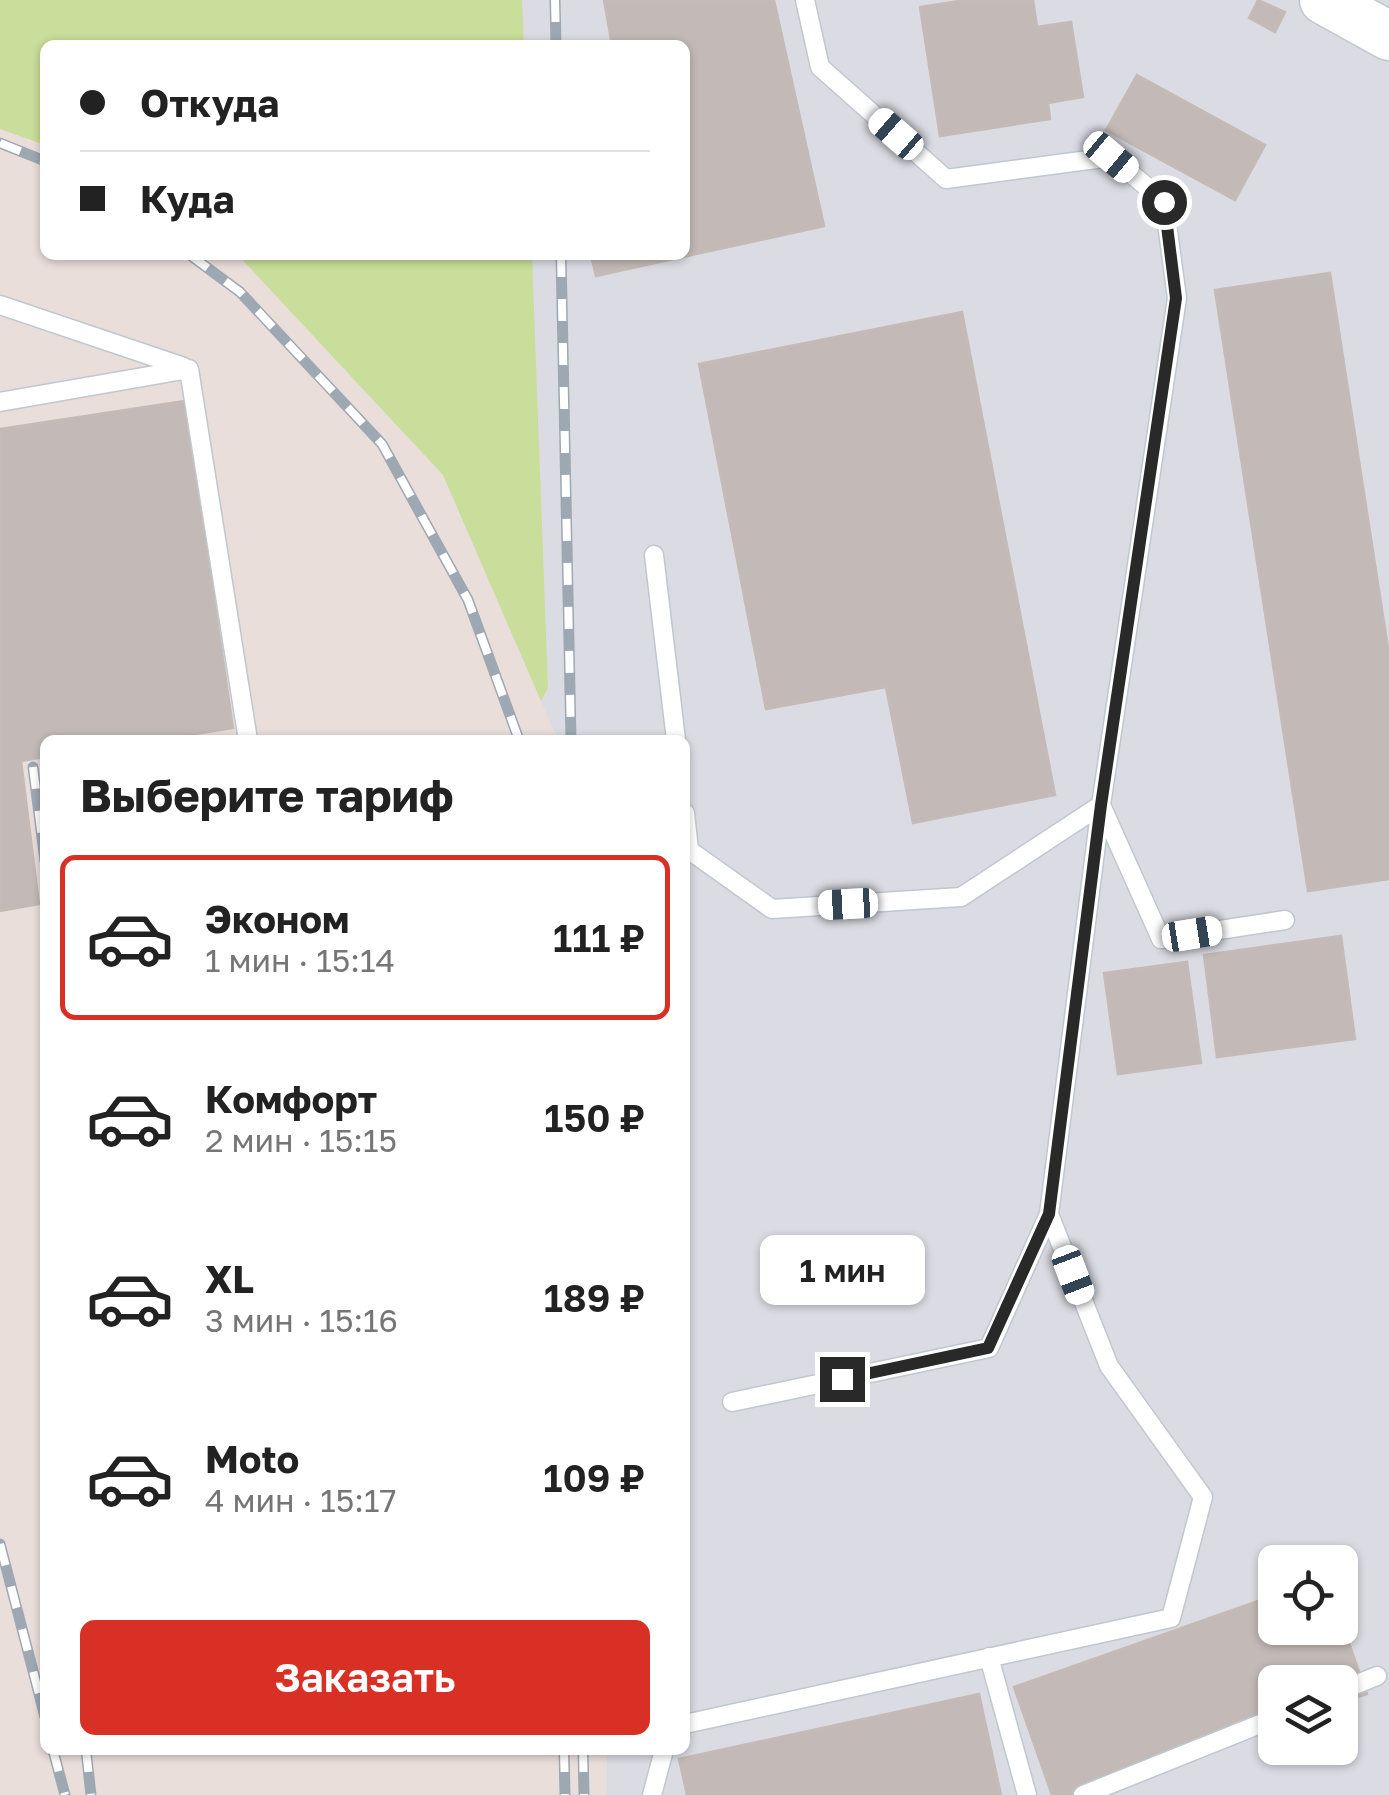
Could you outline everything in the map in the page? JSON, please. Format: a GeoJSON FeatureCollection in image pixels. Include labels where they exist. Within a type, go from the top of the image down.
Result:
{"type":"FeatureCollection","features":[{"type":"Feature","properties":{"kind":"street"},"geometry":{"type":"LineString","coordinates":[[1324,0],[1389,36]]}},
{"type":"Feature","properties":{"kind":"lane"},"geometry":{"type":"LineString","coordinates":[[732,1402],[988,1348],[1049,1214],[1101,805],[1176,298],[1164,202],[1111,157],[946,179],[820,68],[805,0]]}},
{"type":"Feature","properties":{"kind":"lane"},"geometry":{"type":"LineString","coordinates":[[0,305],[189,369]]}},
{"type":"Feature","properties":{"kind":"lane"},"geometry":{"type":"LineString","coordinates":[[0,402],[189,369]]}},
{"type":"Feature","properties":{"kind":"lane"},"geometry":{"type":"LineString","coordinates":[[189,369],[247,735]]}},
{"type":"Feature","properties":{"kind":"lane"},"geometry":{"type":"LineString","coordinates":[[654,555],[675,735]]}},
{"type":"Feature","properties":{"kind":"lane"},"geometry":{"type":"LineString","coordinates":[[690,850],[772,909],[961,897],[1101,805]]}},
{"type":"Feature","properties":{"kind":"lane"},"geometry":{"type":"LineString","coordinates":[[1101,805],[1161,939],[1284,920]]}},
{"type":"Feature","properties":{"kind":"lane"},"geometry":{"type":"LineString","coordinates":[[690,1723],[1171,1618],[1203,1496],[1109,1366],[1049,1214]]}},
{"type":"Feature","properties":{"kind":"lane"},"geometry":{"type":"LineString","coordinates":[[990,1658],[1027,1795]]}},
{"type":"Feature","properties":{"kind":"lane"},"geometry":{"type":"LineString","coordinates":[[1358,1684],[1377,1676]]}},
{"type":"Feature","properties":{"kind":"lane"},"geometry":{"type":"LineString","coordinates":[[1083,1795],[1258,1725]]}},
{"type":"Feature","properties":{"kind":"lane"},"geometry":{"type":"LineString","coordinates":[[652,1795],[663,1755]]}},
{"type":"Feature","properties":{"kind":"shaded area"},"geometry":{"type":"Polygon","coordinates":[[[0,0],[1389,0],[1389,1795],[607,1795],[607,1755],[690,1755],[690,735],[556,735],[443,475],[243,260],[690,260],[690,40],[40,40],[40,143],[0,129],[0,0]]]}},
{"type":"Feature","properties":{"kind":"green space"},"geometry":{"type":"Polygon","coordinates":[[[0,0],[522,0],[524,40],[40,40],[40,143],[0,129],[0,0]]]}},
{"type":"Feature","properties":{"kind":"green space"},"geometry":{"type":"Polygon","coordinates":[[[243,260],[532,260],[548,688],[541,701],[443,475],[243,260]]]}},
{"type":"Feature","properties":{"kind":"building"},"geometry":{"type":"Polygon","coordinates":[[[604,0],[774,0],[824,226],[690,255],[690,40],[611,40],[604,0]]]}},
{"type":"Feature","properties":{"kind":"building"},"geometry":{"type":"Polygon","coordinates":[[[966,0],[1033,0],[1037,27],[1071,22],[1083,97],[1048,103],[1050,119],[940,136],[920,7],[966,0]]]}},
{"type":"Feature","properties":{"kind":"building"},"geometry":{"type":"Polygon","coordinates":[[[1258,0],[1285,12],[1275,32],[1249,18],[1258,0]]]}},
{"type":"Feature","properties":{"kind":"building"},"geometry":{"type":"Polygon","coordinates":[[[1137,75],[1265,145],[1235,200],[1106,130],[1137,75]]]}},
{"type":"Feature","properties":{"kind":"building"},"geometry":{"type":"Polygon","coordinates":[[[592,260],[669,260],[596,276],[592,260]]]}},
{"type":"Feature","properties":{"kind":"building"},"geometry":{"type":"Polygon","coordinates":[[[1330,273],[1389,655],[1389,879],[1308,891],[1215,290],[1330,273]]]}},
{"type":"Feature","properties":{"kind":"building"},"geometry":{"type":"Polygon","coordinates":[[[962,312],[1055,795],[913,823],[886,687],[766,709],[699,364],[962,312]]]}},
{"type":"Feature","properties":{"kind":"building"},"geometry":{"type":"Polygon","coordinates":[[[185,401],[233,728],[189,735],[40,735],[40,758],[21,761],[39,904],[0,911],[0,429],[185,401]]]}},
{"type":"Feature","properties":{"kind":"building"},"geometry":{"type":"Polygon","coordinates":[[[1341,936],[1355,1039],[1217,1057],[1204,955],[1341,936]]]}},
{"type":"Feature","properties":{"kind":"building"},"geometry":{"type":"Polygon","coordinates":[[[1187,962],[1201,1063],[1118,1074],[1104,973],[1187,962]]]}},
{"type":"Feature","properties":{"kind":"building"},"geometry":{"type":"Polygon","coordinates":[[[1258,1601],[1258,1645],[1350,1645],[1357,1665],[1258,1665],[1258,1732],[1079,1795],[1052,1795],[1014,1687],[1258,1601]]]}},
{"type":"Feature","properties":{"kind":"building"},"geometry":{"type":"Polygon","coordinates":[[[1358,1669],[1367,1694],[1358,1697],[1358,1669]]]}},
{"type":"Feature","properties":{"kind":"building"},"geometry":{"type":"Polygon","coordinates":[[[979,1694],[1001,1795],[687,1795],[679,1759],[979,1694]]]}},
{"type":"Feature","properties":{"kind":"railway"},"geometry":{"type":"LineString","coordinates":[[555,0],[556,40]]}},
{"type":"Feature","properties":{"kind":"railway"},"geometry":{"type":"LineString","coordinates":[[0,143],[40,159]]}},
{"type":"Feature","properties":{"kind":"railway"},"geometry":{"type":"LineString","coordinates":[[197,260],[240,292],[382,444],[468,600],[517,735]]}},
{"type":"Feature","properties":{"kind":"railway"},"geometry":{"type":"LineString","coordinates":[[561,260],[571,735]]}},
{"type":"Feature","properties":{"kind":"railway"},"geometry":{"type":"LineString","coordinates":[[33,767],[40,822]]}},
{"type":"Feature","properties":{"kind":"railway"},"geometry":{"type":"LineString","coordinates":[[0,1544],[40,1698]]}},
{"type":"Feature","properties":{"kind":"railway"},"geometry":{"type":"LineString","coordinates":[[54,1755],[65,1795]]}},
{"type":"Feature","properties":{"kind":"railway"},"geometry":{"type":"LineString","coordinates":[[87,1755],[91,1795]]}},
{"type":"Feature","properties":{"kind":"railway"},"geometry":{"type":"LineString","coordinates":[[564,1755],[565,1795]]}},
{"type":"Feature","properties":{"kind":"railway"},"geometry":{"type":"LineString","coordinates":[[583,1755],[584,1795]]}},
{"type":"Feature","properties":{"kind":"route"},"geometry":{"type":"LineString","coordinates":[[842,1379],[988,1348],[1049,1214],[1101,805],[1176,298],[1164,202]]}}]}
